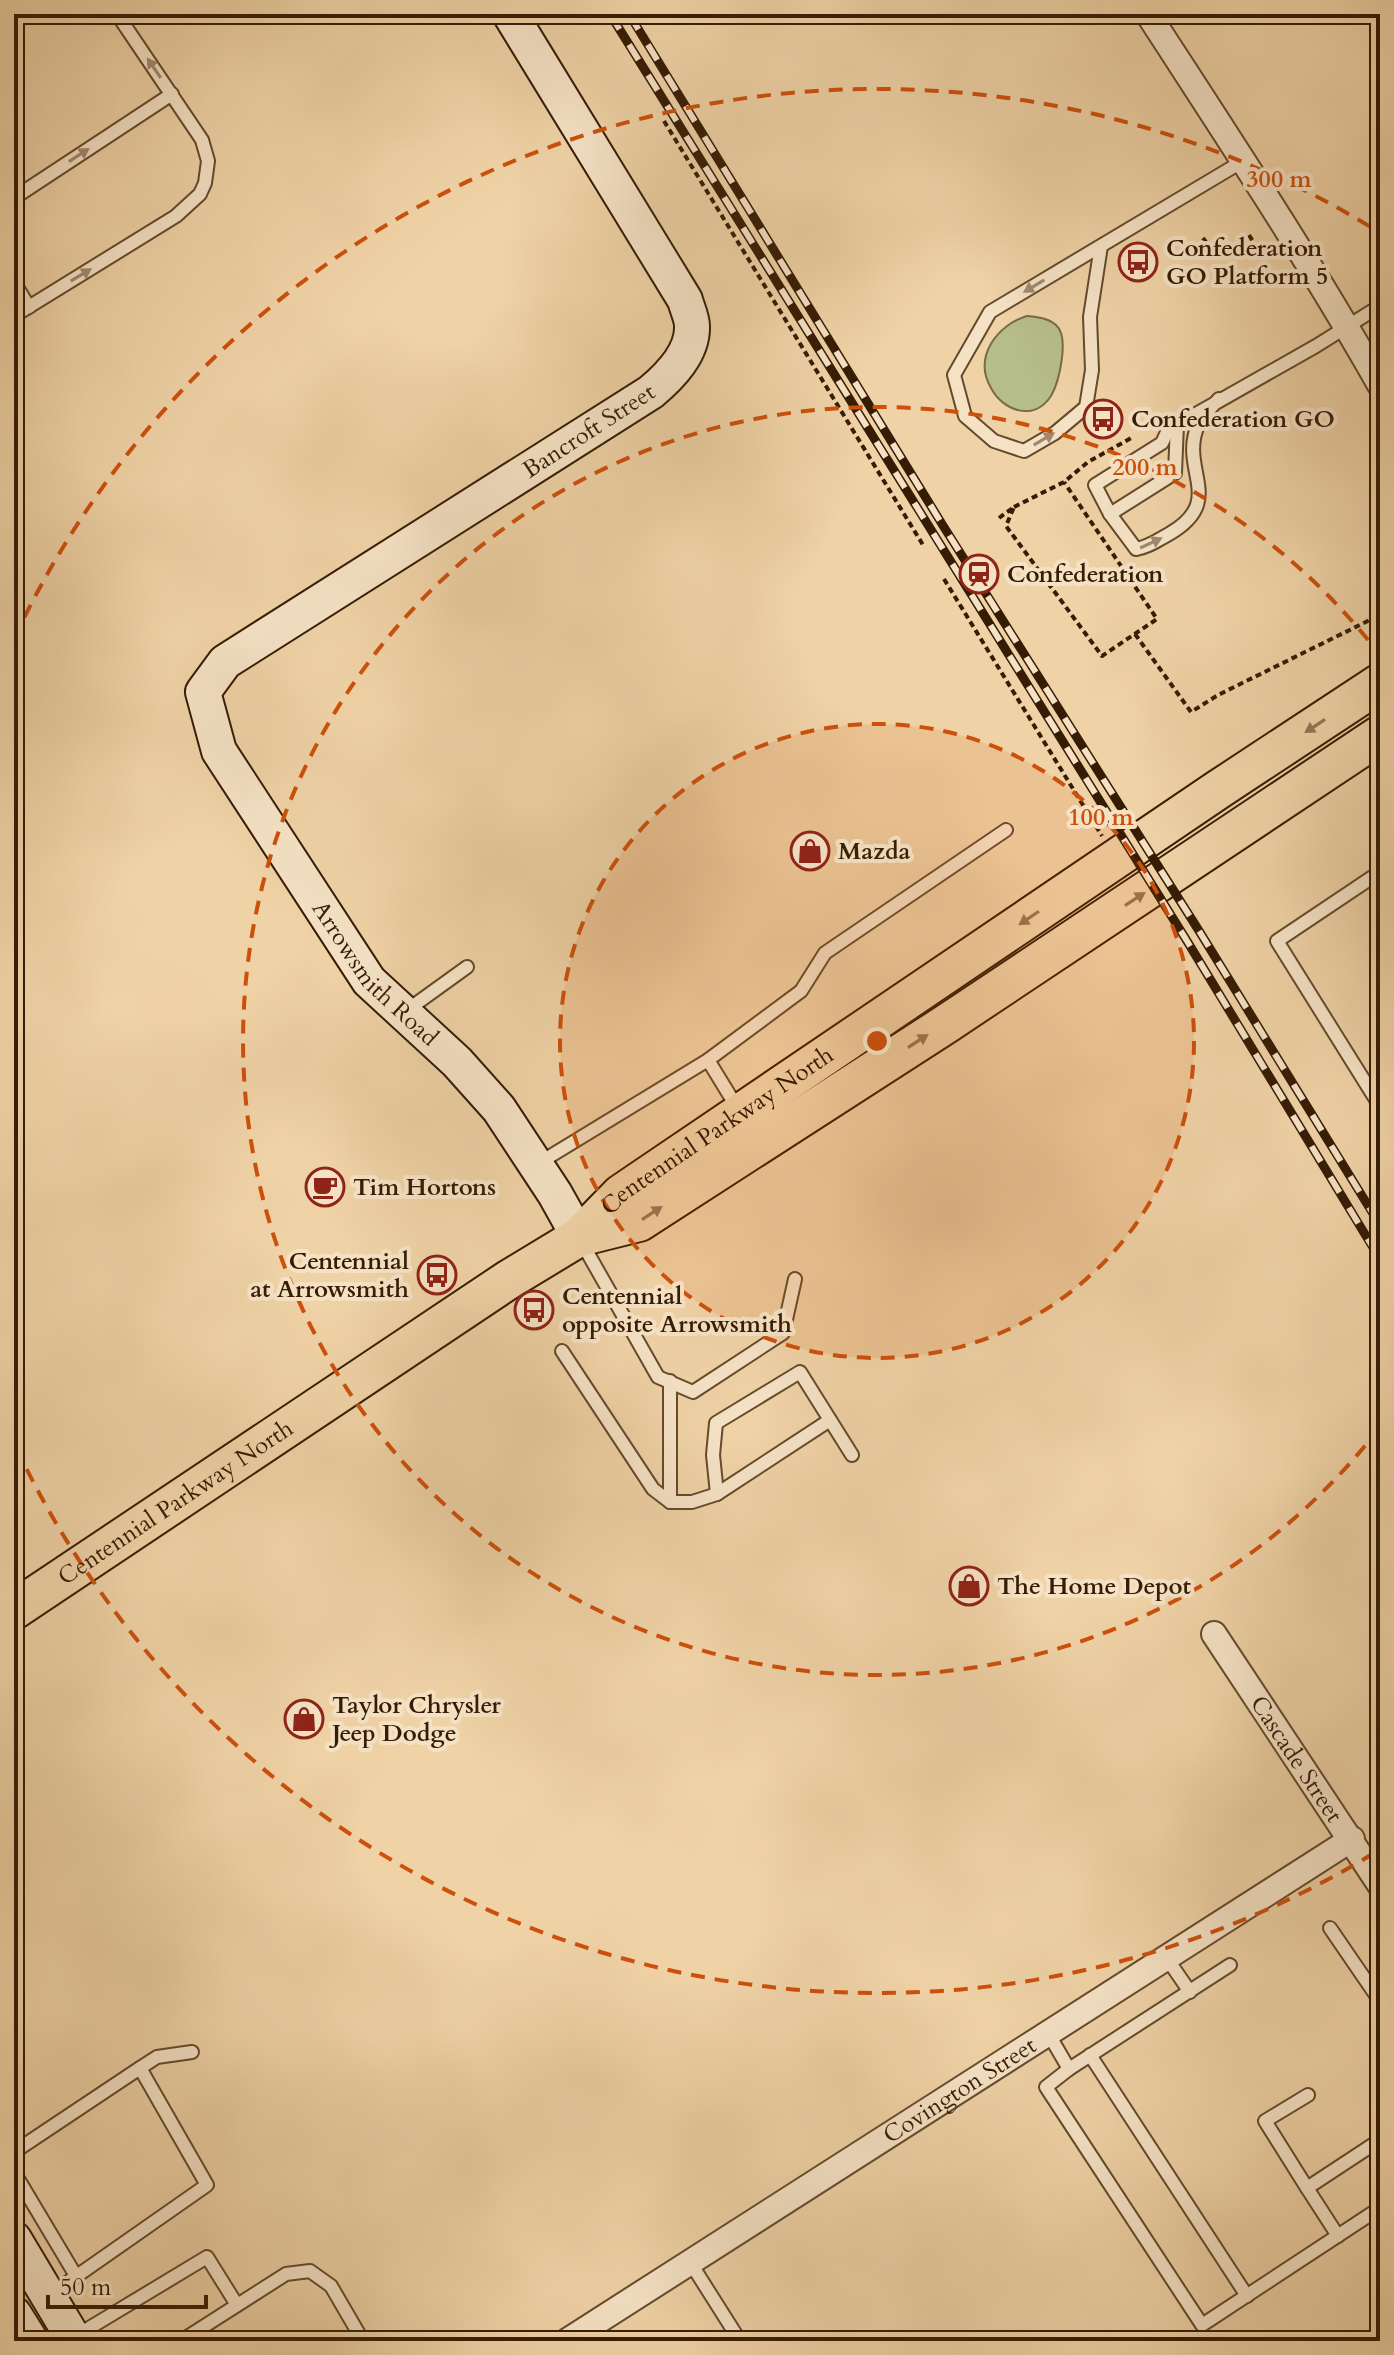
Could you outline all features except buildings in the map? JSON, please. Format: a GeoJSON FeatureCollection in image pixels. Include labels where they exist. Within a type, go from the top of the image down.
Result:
{"type":"FeatureCollection","features":[{"type":"Feature","properties":{"kind":"main road","name":"Centennial Parkway North"},"geometry":{"type":"LineString","coordinates":[[14,1610],[508,1280],[579,1237],[621,1194],[1380,683]]}},
{"type":"Feature","properties":{"kind":"main road","name":"Centennial Parkway North"},"geometry":{"type":"LineString","coordinates":[[579,1237],[639,1222],[946,1024],[1380,735]]}},
{"type":"Feature","properties":{"kind":"street","name":"Bancroft Street"},"geometry":{"type":"LineString","coordinates":[[203,692],[225,662],[651,392],[669,378],[688,348],[692,326],[685,300],[510,14]]}},
{"type":"Feature","properties":{"kind":"street"},"geometry":{"type":"LineString","coordinates":[[1148,14],[1347,327],[1374,360],[1380,385]]}},
{"type":"Feature","properties":{"kind":"street","name":"Arrowsmith Road"},"geometry":{"type":"LineString","coordinates":[[203,692],[219,751],[369,981],[457,1062],[499,1109],[579,1237]]}},
{"type":"Feature","properties":{"kind":"street","name":"Cascade Street"},"geometry":{"type":"LineString","coordinates":[[1214,1634],[1380,1885]]}},
{"type":"Feature","properties":{"kind":"street","name":"Covington Street"},"geometry":{"type":"LineString","coordinates":[[567,2341],[1352,1839]]}},
{"type":"Feature","properties":{"kind":"street"},"geometry":{"type":"LineString","coordinates":[[14,2239],[74,2339]]}},
{"type":"Feature","properties":{"kind":"street"},"geometry":{"type":"LineString","coordinates":[[14,2314],[31,2341]]}},
{"type":"Feature","properties":{"kind":"lane"},"geometry":{"type":"LineString","coordinates":[[14,316],[176,216],[200,194],[207,173],[206,150],[197,130],[117,14]]}},
{"type":"Feature","properties":{"kind":"lane"},"geometry":{"type":"LineString","coordinates":[[14,198],[172,94]]}},
{"type":"Feature","properties":{"kind":"lane"},"geometry":{"type":"LineString","coordinates":[[1101,246],[1090,317],[1092,370],[1086,407],[1055,433],[1024,451],[994,441],[965,416],[954,375],[990,312],[1243,161]]}},
{"type":"Feature","properties":{"kind":"lane"},"geometry":{"type":"LineString","coordinates":[[14,282],[29,307]]}},
{"type":"Feature","properties":{"kind":"lane"},"geometry":{"type":"LineString","coordinates":[[1219,399],[1199,422],[1193,449],[1200,495],[1195,512],[1185,524],[1146,547],[1136,549],[1110,514],[1095,485],[1162,443],[1168,430],[1177,424],[1219,399],[1316,346],[1380,306]]}},
{"type":"Feature","properties":{"kind":"lane"},"geometry":{"type":"LineString","coordinates":[[1110,514],[1175,473],[1177,424]]}},
{"type":"Feature","properties":{"kind":"lane"},"geometry":{"type":"LineString","coordinates":[[536,1165],[708,1060],[801,991],[825,953],[1006,830]]}},
{"type":"Feature","properties":{"kind":"lane"},"geometry":{"type":"LineString","coordinates":[[1380,872],[1277,941],[1380,1106]]}},
{"type":"Feature","properties":{"kind":"lane"},"geometry":{"type":"LineString","coordinates":[[403,1013],[467,967]]}},
{"type":"Feature","properties":{"kind":"lane"},"geometry":{"type":"LineString","coordinates":[[708,1060],[740,1113]]}},
{"type":"Feature","properties":{"kind":"lane"},"geometry":{"type":"LineString","coordinates":[[579,1237],[658,1377],[693,1392],[783,1333],[795,1279]]}},
{"type":"Feature","properties":{"kind":"lane"},"geometry":{"type":"LineString","coordinates":[[562,1351],[653,1489],[670,1502],[692,1502],[717,1494],[830,1420]]}},
{"type":"Feature","properties":{"kind":"lane"},"geometry":{"type":"LineString","coordinates":[[717,1494],[713,1455],[716,1423],[800,1372],[852,1455]]}},
{"type":"Feature","properties":{"kind":"lane"},"geometry":{"type":"LineString","coordinates":[[670,1381],[670,1502]]}},
{"type":"Feature","properties":{"kind":"lane"},"geometry":{"type":"LineString","coordinates":[[1330,1928],[1380,2001]]}},
{"type":"Feature","properties":{"kind":"lane"},"geometry":{"type":"LineString","coordinates":[[1166,1957],[1190,1992]]}},
{"type":"Feature","properties":{"kind":"lane"},"geometry":{"type":"LineString","coordinates":[[1230,1965],[1046,2087],[1202,2325],[1380,2208]]}},
{"type":"Feature","properties":{"kind":"lane"},"geometry":{"type":"LineString","coordinates":[[1048,2033],[1069,2069]]}},
{"type":"Feature","properties":{"kind":"lane"},"geometry":{"type":"LineString","coordinates":[[14,2152],[157,2057],[192,2052]]}},
{"type":"Feature","properties":{"kind":"lane"},"geometry":{"type":"LineString","coordinates":[[1090,2055],[1247,2296]]}},
{"type":"Feature","properties":{"kind":"lane"},"geometry":{"type":"LineString","coordinates":[[48,2296],[207,2185],[140,2068]]}},
{"type":"Feature","properties":{"kind":"lane"},"geometry":{"type":"LineString","coordinates":[[1308,2095],[1265,2121],[1338,2236]]}},
{"type":"Feature","properties":{"kind":"lane"},"geometry":{"type":"LineString","coordinates":[[1307,2188],[1380,2140]]}},
{"type":"Feature","properties":{"kind":"lane"},"geometry":{"type":"LineString","coordinates":[[14,2172],[76,2276]]}},
{"type":"Feature","properties":{"kind":"lane"},"geometry":{"type":"LineString","coordinates":[[74,2339],[207,2257],[237,2305]]}},
{"type":"Feature","properties":{"kind":"lane"},"geometry":{"type":"LineString","coordinates":[[690,2262],[740,2341]]}},
{"type":"Feature","properties":{"kind":"lane"},"geometry":{"type":"LineString","coordinates":[[181,2341],[286,2274],[310,2271],[331,2286],[363,2341]]}},
{"type":"Feature","properties":{"kind":"path"},"geometry":{"type":"LineString","coordinates":[[664,121],[923,545]]}},
{"type":"Feature","properties":{"kind":"path"},"geometry":{"type":"LineString","coordinates":[[1249,235],[1261,254]]}},
{"type":"Feature","properties":{"kind":"path"},"geometry":{"type":"LineString","coordinates":[[1203,238],[1214,253]]}},
{"type":"Feature","properties":{"kind":"path"},"geometry":{"type":"LineString","coordinates":[[999,518],[1064,482],[1088,462],[1133,437]]}},
{"type":"Feature","properties":{"kind":"path"},"geometry":{"type":"LineString","coordinates":[[1014,507],[1006,526],[1102,656],[1157,619],[1064,482]]}},
{"type":"Feature","properties":{"kind":"path"},"geometry":{"type":"LineString","coordinates":[[944,579],[1103,838]]}},
{"type":"Feature","properties":{"kind":"path"},"geometry":{"type":"LineString","coordinates":[[1135,634],[1191,712],[1218,695],[1380,615]]}},
{"type":"Feature","properties":{"kind":"green space"},"geometry":{"type":"Polygon","coordinates":[[[1027,316],[1046,319],[1056,325],[1063,349],[1060,371],[1051,396],[1044,404],[1028,411],[1011,407],[996,396],[986,376],[985,365],[991,344],[998,335],[1016,320],[1027,316]]]}},
{"type":"Feature","properties":{"kind":"railway"},"geometry":{"type":"LineString","coordinates":[[610,14],[1187,941],[1380,1259]]}},
{"type":"Feature","properties":{"kind":"railway"},"geometry":{"type":"LineString","coordinates":[[629,14],[942,524],[1380,1225]]}},
{"type":"Feature","properties":{"kind":"place","name":"Confederation GO Platform 5"},"geometry":{"type":"Point","coordinates":[1138,262]}},
{"type":"Feature","properties":{"kind":"place","name":"Confederation GO"},"geometry":{"type":"Point","coordinates":[1103,419]}},
{"type":"Feature","properties":{"kind":"place","name":"Confederation"},"geometry":{"type":"Point","coordinates":[979,574]}},
{"type":"Feature","properties":{"kind":"place","name":"Mazda"},"geometry":{"type":"Point","coordinates":[810,851]}},
{"type":"Feature","properties":{"kind":"place","name":"Tim Hortons"},"geometry":{"type":"Point","coordinates":[325,1187]}},
{"type":"Feature","properties":{"kind":"place","name":"Centennial at Arrowsmith"},"geometry":{"type":"Point","coordinates":[437,1275]}},
{"type":"Feature","properties":{"kind":"place","name":"Centennial opposite Arrowsmith"},"geometry":{"type":"Point","coordinates":[534,1310]}},
{"type":"Feature","properties":{"kind":"place","name":"The Home Depot"},"geometry":{"type":"Point","coordinates":[969,1586]}},
{"type":"Feature","properties":{"kind":"place","name":"Taylor Chrysler Jeep Dodge"},"geometry":{"type":"Point","coordinates":[304,1719]}}]}
